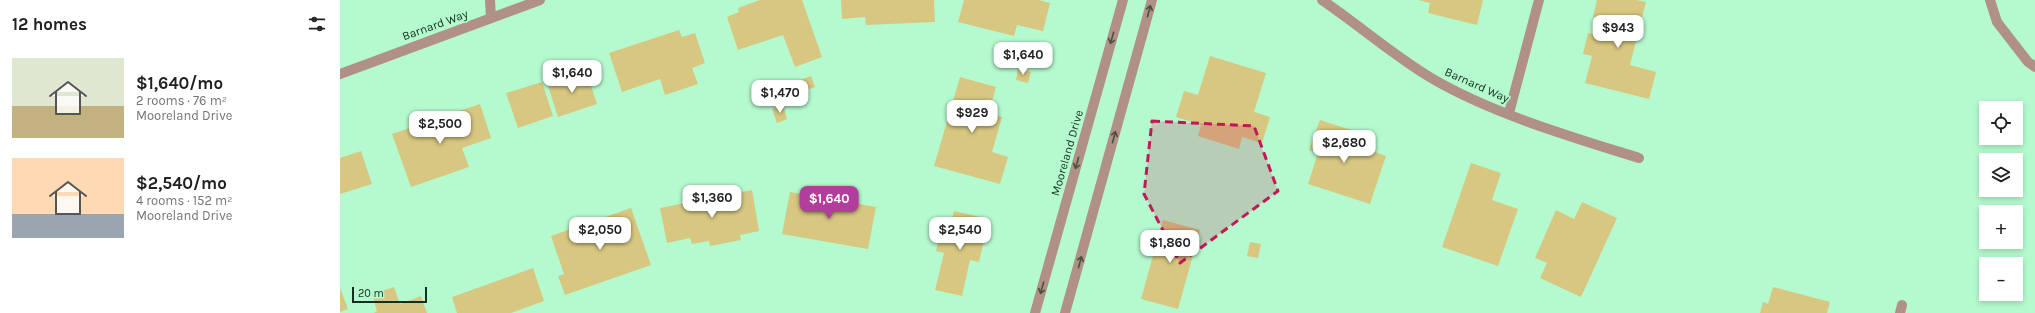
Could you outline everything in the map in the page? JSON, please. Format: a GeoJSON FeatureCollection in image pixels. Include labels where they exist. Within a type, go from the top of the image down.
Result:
{"type":"FeatureCollection","features":[{"type":"Feature","properties":{"kind":"street"},"geometry":{"type":"LineString","coordinates":[[490,0],[491,18]]}},
{"type":"Feature","properties":{"kind":"street","name":"Barnard Way"},"geometry":{"type":"LineString","coordinates":[[340,74],[540,0]]}},
{"type":"Feature","properties":{"kind":"street","name":"Mooreland Drive"},"geometry":{"type":"LineString","coordinates":[[1036,313],[1123,0]]}},
{"type":"Feature","properties":{"kind":"street"},"geometry":{"type":"LineString","coordinates":[[1066,313],[1152,0]]}},
{"type":"Feature","properties":{"kind":"street","name":"Barnard Way"},"geometry":{"type":"LineString","coordinates":[[1322,0],[1432,79],[1463,95],[1580,139],[1639,158]]}},
{"type":"Feature","properties":{"kind":"street"},"geometry":{"type":"LineString","coordinates":[[1509,113],[1539,0]]}},
{"type":"Feature","properties":{"kind":"street"},"geometry":{"type":"LineString","coordinates":[[1990,0],[1997,22],[2028,62],[2035,67]]}},
{"type":"Feature","properties":{"kind":"highlighted area"},"geometry":{"type":"Polygon","coordinates":[[[1152,121],[1254,126],[1278,191],[1180,263],[1144,194],[1152,121]]]}},
{"type":"Feature","properties":{"kind":"building"},"geometry":{"type":"Polygon","coordinates":[[[760,0],[802,0],[822,57],[795,67],[783,35],[738,50],[727,17],[739,12],[738,8],[760,0]]]}},
{"type":"Feature","properties":{"kind":"building"},"geometry":{"type":"Polygon","coordinates":[[[841,0],[934,0],[935,22],[866,25],[865,17],[842,19],[841,0]]]}},
{"type":"Feature","properties":{"kind":"building"},"geometry":{"type":"Polygon","coordinates":[[[964,0],[1039,0],[1050,3],[1043,31],[1017,25],[1014,36],[958,22],[964,0]]]}},
{"type":"Feature","properties":{"kind":"building"},"geometry":{"type":"Polygon","coordinates":[[[1418,0],[1483,0],[1477,25],[1428,13],[1430,3],[1418,0]]]}},
{"type":"Feature","properties":{"kind":"building"},"geometry":{"type":"Polygon","coordinates":[[[1597,0],[1637,0],[1646,2],[1630,65],[1656,72],[1649,99],[1585,83],[1592,56],[1583,54],[1588,33],[1596,35],[1600,18],[1593,17],[1597,0]]]}},
{"type":"Feature","properties":{"kind":"building"},"geometry":{"type":"Polygon","coordinates":[[[679,30],[682,37],[695,33],[705,63],[692,68],[698,84],[665,95],[660,79],[622,92],[609,53],[679,30]]]}},
{"type":"Feature","properties":{"kind":"building"},"geometry":{"type":"Polygon","coordinates":[[[1210,56],[1266,73],[1254,112],[1270,117],[1262,143],[1242,137],[1239,149],[1198,136],[1201,125],[1176,117],[1184,91],[1198,95],[1210,56]]]}},
{"type":"Feature","properties":{"kind":"building"},"geometry":{"type":"Polygon","coordinates":[[[1018,69],[1031,72],[1028,83],[1016,80],[1018,69]]]}},
{"type":"Feature","properties":{"kind":"building"},"geometry":{"type":"Polygon","coordinates":[[[586,71],[597,104],[558,117],[547,83],[586,71]]]}},
{"type":"Feature","properties":{"kind":"building"},"geometry":{"type":"Polygon","coordinates":[[[811,76],[815,87],[802,92],[798,81],[811,76]]]}},
{"type":"Feature","properties":{"kind":"building"},"geometry":{"type":"Polygon","coordinates":[[[960,77],[996,87],[989,113],[1002,117],[992,152],[1008,157],[1000,184],[934,166],[960,77]]]}},
{"type":"Feature","properties":{"kind":"building"},"geometry":{"type":"Polygon","coordinates":[[[542,82],[553,116],[518,128],[506,93],[542,82]]]}},
{"type":"Feature","properties":{"kind":"building"},"geometry":{"type":"Polygon","coordinates":[[[480,104],[491,138],[462,148],[469,167],[411,187],[392,134],[480,104]]]}},
{"type":"Feature","properties":{"kind":"building"},"geometry":{"type":"Polygon","coordinates":[[[783,105],[787,119],[777,123],[772,109],[783,105]]]}},
{"type":"Feature","properties":{"kind":"building"},"geometry":{"type":"Polygon","coordinates":[[[1320,120],[1357,132],[1352,144],[1386,156],[1370,204],[1308,184],[1318,153],[1309,150],[1320,120]]]}},
{"type":"Feature","properties":{"kind":"building"},"geometry":{"type":"Polygon","coordinates":[[[361,151],[372,184],[340,194],[340,158],[361,151]]]}},
{"type":"Feature","properties":{"kind":"building"},"geometry":{"type":"Polygon","coordinates":[[[1471,163],[1501,173],[1492,200],[1518,209],[1498,266],[1442,247],[1471,163]]]}},
{"type":"Feature","properties":{"kind":"building"},"geometry":{"type":"Polygon","coordinates":[[[752,190],[759,231],[740,235],[741,240],[710,246],[709,241],[692,244],[690,238],[667,243],[660,208],[752,190]]]}},
{"type":"Feature","properties":{"kind":"building"},"geometry":{"type":"Polygon","coordinates":[[[790,192],[876,207],[868,249],[782,234],[790,192]]]}},
{"type":"Feature","properties":{"kind":"building"},"geometry":{"type":"Polygon","coordinates":[[[1582,202],[1617,218],[1581,297],[1540,278],[1547,263],[1535,258],[1556,210],[1574,219],[1582,202]]]}},
{"type":"Feature","properties":{"kind":"building"},"geometry":{"type":"Polygon","coordinates":[[[631,208],[651,265],[565,295],[558,276],[564,274],[551,236],[631,208]]]}},
{"type":"Feature","properties":{"kind":"building"},"geometry":{"type":"Polygon","coordinates":[[[954,211],[989,219],[979,262],[970,260],[962,296],[935,290],[944,253],[936,251],[941,231],[949,233],[954,211]]]}},
{"type":"Feature","properties":{"kind":"building"},"geometry":{"type":"Polygon","coordinates":[[[1163,220],[1200,230],[1178,309],[1141,299],[1163,220]]]}},
{"type":"Feature","properties":{"kind":"building"},"geometry":{"type":"Polygon","coordinates":[[[1250,242],[1261,244],[1258,258],[1247,256],[1250,242]]]}},
{"type":"Feature","properties":{"kind":"building"},"geometry":{"type":"Polygon","coordinates":[[[533,268],[544,301],[511,313],[457,313],[452,297],[533,268]]]}},
{"type":"Feature","properties":{"kind":"building"},"geometry":{"type":"Polygon","coordinates":[[[394,287],[400,304],[421,296],[427,313],[374,313],[377,311],[372,294],[394,287]]]}},
{"type":"Feature","properties":{"kind":"building"},"geometry":{"type":"Polygon","coordinates":[[[1773,287],[1830,302],[1827,313],[1760,313],[1763,302],[1768,304],[1773,287]]]}},
{"type":"Feature","properties":{"kind":"building"},"geometry":{"type":"Polygon","coordinates":[[[340,288],[348,309],[340,312],[340,288]]]}}]}
